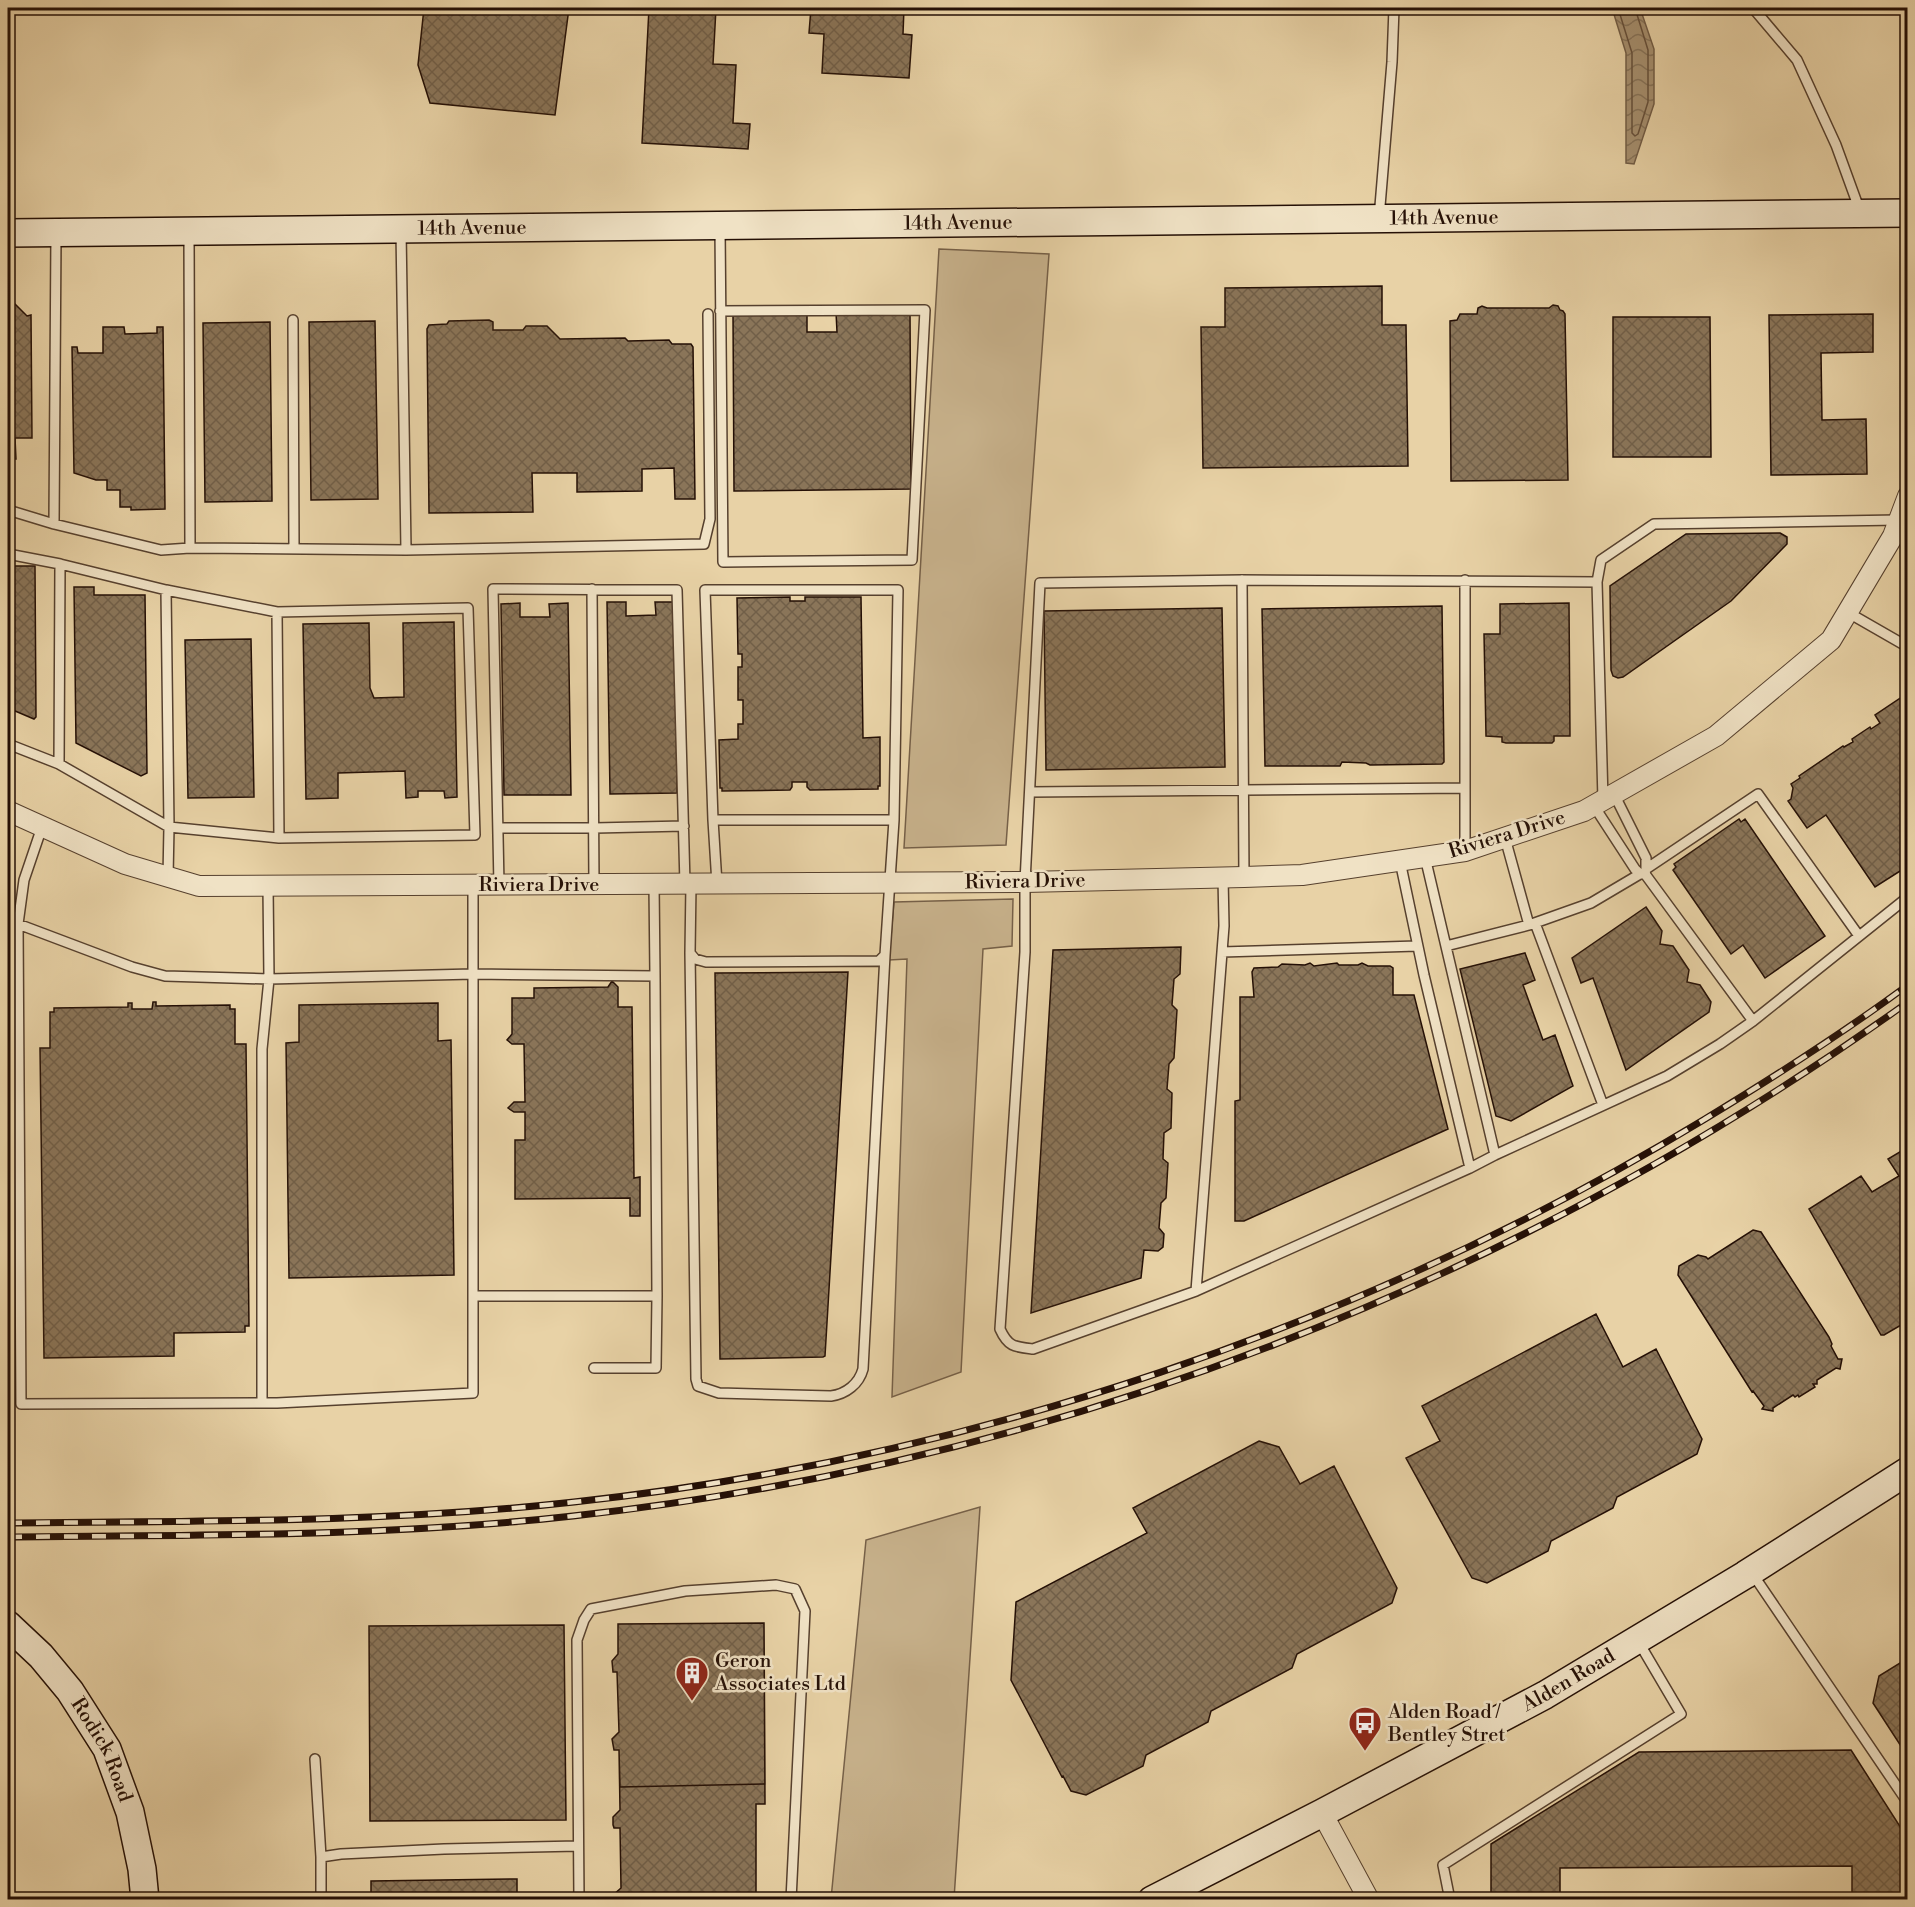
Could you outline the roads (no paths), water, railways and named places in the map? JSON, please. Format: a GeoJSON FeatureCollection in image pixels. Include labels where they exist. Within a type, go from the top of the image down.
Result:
{"type":"FeatureCollection","features":[{"type":"Feature","properties":{"kind":"main road","name":"14th Avenue"},"geometry":{"type":"LineString","coordinates":[[8,233],[1908,213]]}},
{"type":"Feature","properties":{"kind":"main road","name":"Alden Road"},"geometry":{"type":"LineString","coordinates":[[1152,1899],[1322,1813],[1545,1695],[1750,1571],[1908,1471]]}},
{"type":"Feature","properties":{"kind":"main road","name":"Rodick Road"},"geometry":{"type":"LineString","coordinates":[[8,1625],[41,1656],[70,1690],[107,1749],[130,1812],[142,1869],[145,1899]]}},
{"type":"Feature","properties":{"kind":"street","name":"Riviera Drive"},"geometry":{"type":"LineString","coordinates":[[8,811],[124,864],[199,886],[1025,882],[1244,877],[1302,875],[1465,851],[1584,811],[1716,736],[1831,640],[1893,536],[1908,496]]}},
{"type":"Feature","properties":{"kind":"street"},"geometry":{"type":"LineString","coordinates":[[1322,1813],[1369,1899]]}},
{"type":"Feature","properties":{"kind":"lane"},"geometry":{"type":"LineString","coordinates":[[1379,218],[1392,62],[1394,8]]}},
{"type":"Feature","properties":{"kind":"lane"},"geometry":{"type":"LineString","coordinates":[[1754,8],[1797,60],[1836,145],[1861,213]]}},
{"type":"Feature","properties":{"kind":"lane"},"geometry":{"type":"LineString","coordinates":[[720,225],[720,310],[723,562],[912,560],[925,310],[720,310]]}},
{"type":"Feature","properties":{"kind":"lane"},"geometry":{"type":"LineString","coordinates":[[401,229],[406,550]]}},
{"type":"Feature","properties":{"kind":"lane"},"geometry":{"type":"LineString","coordinates":[[189,231],[190,549]]}},
{"type":"Feature","properties":{"kind":"lane"},"geometry":{"type":"LineString","coordinates":[[54,524],[56,232]]}},
{"type":"Feature","properties":{"kind":"lane"},"geometry":{"type":"LineString","coordinates":[[8,510],[54,524],[160,550],[406,550],[705,544],[710,519],[708,314]]}},
{"type":"Feature","properties":{"kind":"lane"},"geometry":{"type":"LineString","coordinates":[[293,320],[294,549]]}},
{"type":"Feature","properties":{"kind":"lane"},"geometry":{"type":"LineString","coordinates":[[1753,1021],[1644,872],[1635,869],[1604,800],[1597,582],[1601,560],[1654,524],[1898,520]]}},
{"type":"Feature","properties":{"kind":"lane"},"geometry":{"type":"LineString","coordinates":[[8,554],[60,564],[166,590],[277,612],[468,608],[475,835],[279,838],[169,827],[59,764],[8,744]]}},
{"type":"Feature","properties":{"kind":"lane"},"geometry":{"type":"LineString","coordinates":[[59,764],[60,564]]}},
{"type":"Feature","properties":{"kind":"lane"},"geometry":{"type":"LineString","coordinates":[[1597,582],[1242,580],[1040,583],[1025,882],[1024,952],[1000,1329],[1005,1341],[1017,1347],[1033,1349],[1196,1291],[1470,1168],[1666,1076],[1720,1044],[1753,1021],[1908,897]]}},
{"type":"Feature","properties":{"kind":"lane"},"geometry":{"type":"LineString","coordinates":[[1242,580],[1244,877]]}},
{"type":"Feature","properties":{"kind":"lane"},"geometry":{"type":"LineString","coordinates":[[1465,580],[1465,851]]}},
{"type":"Feature","properties":{"kind":"lane"},"geometry":{"type":"LineString","coordinates":[[499,885],[493,589],[677,590],[690,953],[696,1380],[699,1386],[719,1394],[843,1395],[861,1378],[863,1368],[894,820],[898,590],[705,590],[717,884]]}},
{"type":"Feature","properties":{"kind":"lane"},"geometry":{"type":"LineString","coordinates":[[592,589],[594,884]]}},
{"type":"Feature","properties":{"kind":"lane"},"geometry":{"type":"LineString","coordinates":[[166,590],[168,877]]}},
{"type":"Feature","properties":{"kind":"lane"},"geometry":{"type":"LineString","coordinates":[[277,612],[279,838]]}},
{"type":"Feature","properties":{"kind":"lane"},"geometry":{"type":"LineString","coordinates":[[1847,612],[1908,647]]}},
{"type":"Feature","properties":{"kind":"lane"},"geometry":{"type":"LineString","coordinates":[[1030,792],[1465,788]]}},
{"type":"Feature","properties":{"kind":"lane"},"geometry":{"type":"LineString","coordinates":[[1446,946],[1532,924],[1591,903],[1644,872],[1758,794],[1858,936]]}},
{"type":"Feature","properties":{"kind":"lane"},"geometry":{"type":"LineString","coordinates":[[1604,800],[1646,858],[1644,872]]}},
{"type":"Feature","properties":{"kind":"lane"},"geometry":{"type":"LineString","coordinates":[[713,820],[894,820]]}},
{"type":"Feature","properties":{"kind":"lane"},"geometry":{"type":"LineString","coordinates":[[499,828],[684,826]]}},
{"type":"Feature","properties":{"kind":"lane"},"geometry":{"type":"LineString","coordinates":[[42,827],[24,880],[18,924],[21,1404],[262,1403],[473,1393],[473,885]]}},
{"type":"Feature","properties":{"kind":"lane"},"geometry":{"type":"LineString","coordinates":[[1505,838],[1532,924],[1603,1105]]}},
{"type":"Feature","properties":{"kind":"lane"},"geometry":{"type":"LineString","coordinates":[[1425,857],[1495,1155]]}},
{"type":"Feature","properties":{"kind":"lane"},"geometry":{"type":"LineString","coordinates":[[1400,861],[1470,1168]]}},
{"type":"Feature","properties":{"kind":"lane"},"geometry":{"type":"LineString","coordinates":[[1196,1291],[1222,952],[1223,877]]}},
{"type":"Feature","properties":{"kind":"lane"},"geometry":{"type":"LineString","coordinates":[[594,1368],[656,1368],[654,884]]}},
{"type":"Feature","properties":{"kind":"lane"},"geometry":{"type":"LineString","coordinates":[[262,1403],[262,1048],[270,979],[268,886]]}},
{"type":"Feature","properties":{"kind":"lane"},"geometry":{"type":"LineString","coordinates":[[18,924],[132,967],[165,976],[270,979],[473,974],[655,976]]}},
{"type":"Feature","properties":{"kind":"lane"},"geometry":{"type":"LineString","coordinates":[[1222,952],[1418,946]]}},
{"type":"Feature","properties":{"kind":"lane"},"geometry":{"type":"LineString","coordinates":[[690,953],[695,959],[706,962],[879,961],[885,955]]}},
{"type":"Feature","properties":{"kind":"lane"},"geometry":{"type":"LineString","coordinates":[[473,1296],[657,1296]]}},
{"type":"Feature","properties":{"kind":"lane"},"geometry":{"type":"LineString","coordinates":[[1750,1571],[1908,1803]]}},
{"type":"Feature","properties":{"kind":"lane"},"geometry":{"type":"LineString","coordinates":[[579,1899],[577,1640],[584,1620],[591,1609],[685,1591],[776,1585],[795,1589],[805,1611],[790,1899]]}},
{"type":"Feature","properties":{"kind":"lane"},"geometry":{"type":"LineString","coordinates":[[1450,1899],[1443,1865],[1681,1714],[1637,1640]]}},
{"type":"Feature","properties":{"kind":"lane"},"geometry":{"type":"LineString","coordinates":[[315,1759],[321,1899]]}},
{"type":"Feature","properties":{"kind":"lane"},"geometry":{"type":"LineString","coordinates":[[321,1857],[444,1849],[578,1846]]}},
{"type":"Feature","properties":{"kind":"water"},"geometry":{"type":"Polygon","coordinates":[[[1612,8],[1640,8],[1654,49],[1654,104],[1634,164],[1626,163],[1626,53],[1612,8]]]}},
{"type":"Feature","properties":{"kind":"railway"},"geometry":{"type":"LineString","coordinates":[[8,1523],[361,1517],[432,1514],[574,1502],[723,1482],[870,1453],[1016,1417],[1160,1372],[1301,1320],[1440,1261],[1574,1193],[1705,1119],[1808,1054],[1908,985]]}},
{"type":"Feature","properties":{"kind":"railway"},"geometry":{"type":"LineString","coordinates":[[8,1537],[220,1535],[432,1528],[502,1523],[573,1516],[753,1490],[930,1453],[1103,1404],[1274,1345],[1440,1275],[1601,1194],[1757,1103],[1908,1002]]}},
{"type":"Feature","properties":{"kind":"place","name":"Geron Associates Ltd"},"geometry":{"type":"Point","coordinates":[692,1702]}},
{"type":"Feature","properties":{"kind":"place","name":"Alden Road / Bentley Stret"},"geometry":{"type":"Point","coordinates":[1365,1752]}}]}
